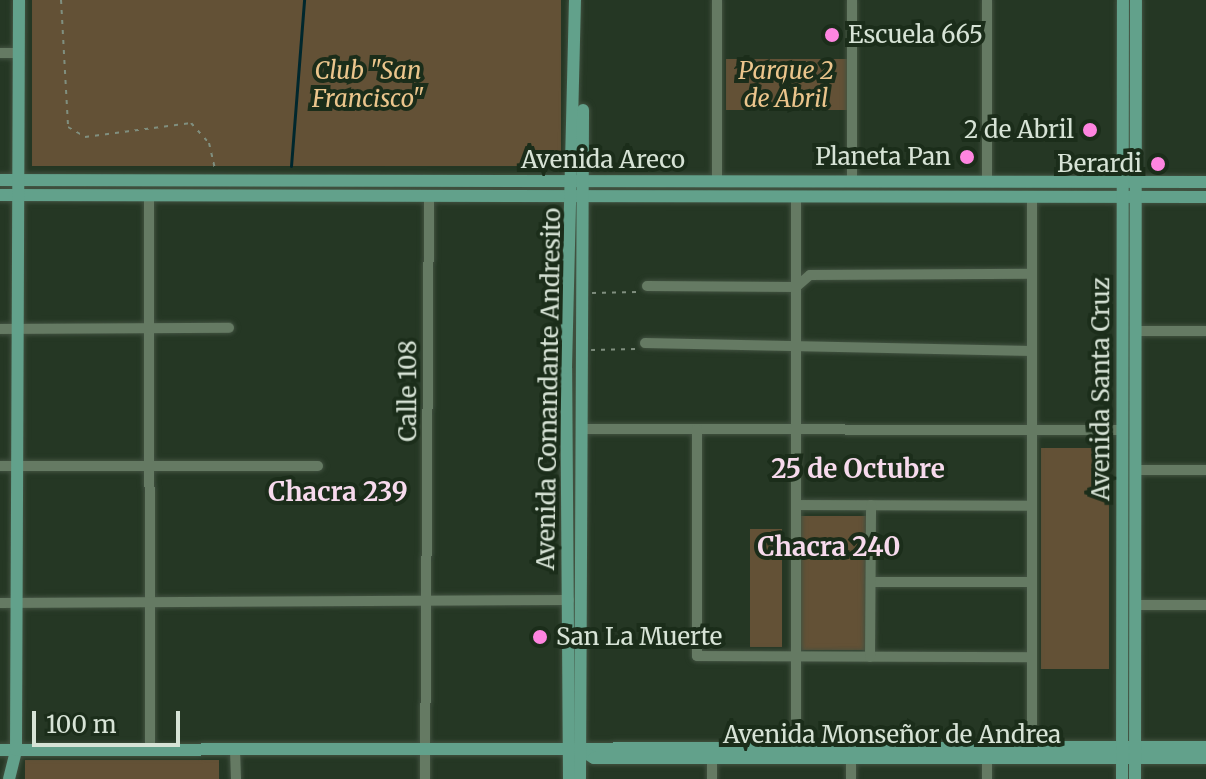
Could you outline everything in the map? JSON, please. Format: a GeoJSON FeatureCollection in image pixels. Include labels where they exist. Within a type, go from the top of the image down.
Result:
{"type":"FeatureCollection","features":[{"type":"Feature","properties":{"kind":"main road"},"geometry":{"type":"LineString","coordinates":[[9,779],[15,766],[16,750],[15,195],[19,0]]}},
{"type":"Feature","properties":{"kind":"main road","name":"Avenida Comandante Andresito"},"geometry":{"type":"LineString","coordinates":[[569,779],[575,750],[582,429],[575,0]]}},
{"type":"Feature","properties":{"kind":"main road","name":"Avenida Comandante Andresito"},"geometry":{"type":"LineString","coordinates":[[580,779],[575,750],[569,600],[583,0]]}},
{"type":"Feature","properties":{"kind":"main road","name":"Avenida Santa Cruz"},"geometry":{"type":"LineString","coordinates":[[1122,779],[1128,752],[1136,605],[1137,331],[1130,197],[1122,182],[1123,0]]}},
{"type":"Feature","properties":{"kind":"main road","name":"Avenida Santa Cruz"},"geometry":{"type":"LineString","coordinates":[[1135,779],[1128,752],[1123,430],[1130,197],[1137,182],[1136,0]]}},
{"type":"Feature","properties":{"kind":"main road","name":"Avenida Areco"},"geometry":{"type":"LineString","coordinates":[[0,180],[222,181],[796,196],[1206,197]]}},
{"type":"Feature","properties":{"kind":"main road","name":"Avenida Areco"},"geometry":{"type":"LineString","coordinates":[[0,195],[429,196],[717,182],[1206,182]]}},
{"type":"Feature","properties":{"kind":"main road","name":"Avenida Monseñor de Andrea"},"geometry":{"type":"LineString","coordinates":[[0,750],[575,750],[595,744],[1032,746],[1206,758]]}},
{"type":"Feature","properties":{"kind":"main road","name":"Avenida Monseñor de Andrea"},"geometry":{"type":"LineString","coordinates":[[575,750],[594,758],[987,757],[1206,747]]}},
{"type":"Feature","properties":{"kind":"main road"},"geometry":{"type":"LineString","coordinates":[[15,766],[20,779]]}},
{"type":"Feature","properties":{"kind":"street"},"geometry":{"type":"LineString","coordinates":[[717,0],[717,182]]}},
{"type":"Feature","properties":{"kind":"street"},"geometry":{"type":"LineString","coordinates":[[852,0],[852,181]]}},
{"type":"Feature","properties":{"kind":"street"},"geometry":{"type":"LineString","coordinates":[[987,0],[987,181]]}},
{"type":"Feature","properties":{"kind":"street"},"geometry":{"type":"LineString","coordinates":[[0,53],[18,53]]}},
{"type":"Feature","properties":{"kind":"street"},"geometry":{"type":"LineString","coordinates":[[149,195],[150,750]]}},
{"type":"Feature","properties":{"kind":"street","name":"Calle 108"},"geometry":{"type":"LineString","coordinates":[[425,779],[429,196]]}},
{"type":"Feature","properties":{"kind":"street"},"geometry":{"type":"LineString","coordinates":[[796,196],[796,745]]}},
{"type":"Feature","properties":{"kind":"street"},"geometry":{"type":"LineString","coordinates":[[1032,197],[1032,746]]}},
{"type":"Feature","properties":{"kind":"street"},"geometry":{"type":"LineString","coordinates":[[647,286],[796,287],[810,275],[1032,274]]}},
{"type":"Feature","properties":{"kind":"street"},"geometry":{"type":"LineString","coordinates":[[0,329],[229,328]]}},
{"type":"Feature","properties":{"kind":"street"},"geometry":{"type":"LineString","coordinates":[[1137,331],[1206,331]]}},
{"type":"Feature","properties":{"kind":"street"},"geometry":{"type":"LineString","coordinates":[[645,343],[796,340],[810,351],[1032,351]]}},
{"type":"Feature","properties":{"kind":"street"},"geometry":{"type":"LineString","coordinates":[[582,429],[1123,430]]}},
{"type":"Feature","properties":{"kind":"street"},"geometry":{"type":"LineString","coordinates":[[697,429],[697,656],[1032,657]]}},
{"type":"Feature","properties":{"kind":"street"},"geometry":{"type":"LineString","coordinates":[[0,466],[318,466]]}},
{"type":"Feature","properties":{"kind":"street"},"geometry":{"type":"LineString","coordinates":[[1136,470],[1206,470]]}},
{"type":"Feature","properties":{"kind":"street"},"geometry":{"type":"LineString","coordinates":[[796,505],[1032,506]]}},
{"type":"Feature","properties":{"kind":"street"},"geometry":{"type":"LineString","coordinates":[[870,657],[871,505]]}},
{"type":"Feature","properties":{"kind":"street"},"geometry":{"type":"LineString","coordinates":[[871,582],[1032,582]]}},
{"type":"Feature","properties":{"kind":"street"},"geometry":{"type":"LineString","coordinates":[[0,603],[569,600]]}},
{"type":"Feature","properties":{"kind":"street"},"geometry":{"type":"LineString","coordinates":[[1136,605],[1206,605]]}},
{"type":"Feature","properties":{"kind":"street"},"geometry":{"type":"LineString","coordinates":[[235,750],[236,779]]}},
{"type":"Feature","properties":{"kind":"street"},"geometry":{"type":"LineString","coordinates":[[712,757],[712,779]]}},
{"type":"Feature","properties":{"kind":"street"},"geometry":{"type":"LineString","coordinates":[[851,757],[851,779]]}},
{"type":"Feature","properties":{"kind":"street"},"geometry":{"type":"LineString","coordinates":[[987,757],[987,779]]}},
{"type":"Feature","properties":{"kind":"path"},"geometry":{"type":"LineString","coordinates":[[61,0],[68,127],[85,137],[191,123],[209,143],[222,181]]}},
{"type":"Feature","properties":{"kind":"path"},"geometry":{"type":"LineString","coordinates":[[582,293],[633,294],[647,286]]}},
{"type":"Feature","properties":{"kind":"path"},"geometry":{"type":"LineString","coordinates":[[582,350],[633,351],[645,343]]}},
{"type":"Feature","properties":{"kind":"green space","name":"Club \"San Francisco\""},"geometry":{"type":"Polygon","coordinates":[[[32,0],[561,0],[561,166],[32,166],[32,0]]]}},
{"type":"Feature","properties":{"kind":"green space","name":"Parque 2 de Abril"},"geometry":{"type":"Polygon","coordinates":[[[726,59],[847,59],[847,110],[726,110],[726,59]]]}},
{"type":"Feature","properties":{"kind":"green space"},"geometry":{"type":"Polygon","coordinates":[[[1041,448],[1109,448],[1109,669],[1041,669],[1041,448]]]}},
{"type":"Feature","properties":{"kind":"green space"},"geometry":{"type":"Polygon","coordinates":[[[801,516],[866,516],[866,650],[801,650],[801,516]]]}},
{"type":"Feature","properties":{"kind":"green space"},"geometry":{"type":"Polygon","coordinates":[[[750,529],[782,529],[782,647],[750,647],[750,529]]]}},
{"type":"Feature","properties":{"kind":"green space"},"geometry":{"type":"Polygon","coordinates":[[[25,760],[219,760],[219,779],[25,779],[25,760]]]}},
{"type":"Feature","properties":{"kind":"waterway"},"geometry":{"type":"LineString","coordinates":[[291,166],[304,0]]}},
{"type":"Feature","properties":{"kind":"place","name":"Escuela 665"},"geometry":{"type":"Point","coordinates":[832,35]}},
{"type":"Feature","properties":{"kind":"place","name":"2 de Abril"},"geometry":{"type":"Point","coordinates":[1090,130]}},
{"type":"Feature","properties":{"kind":"place","name":"Planeta Pan"},"geometry":{"type":"Point","coordinates":[967,157]}},
{"type":"Feature","properties":{"kind":"place","name":"Berardi"},"geometry":{"type":"Point","coordinates":[1158,164]}},
{"type":"Feature","properties":{"kind":"place","name":"San La Muerte"},"geometry":{"type":"Point","coordinates":[540,637]}},
{"type":"Feature","properties":{"kind":"district","name":"25 de Octubre"},"geometry":{"type":"Point","coordinates":[858,469]}},
{"type":"Feature","properties":{"kind":"district","name":"Chacra 239"},"geometry":{"type":"Point","coordinates":[338,492]}},
{"type":"Feature","properties":{"kind":"district","name":"Chacra 240"},"geometry":{"type":"Point","coordinates":[829,547]}}]}
